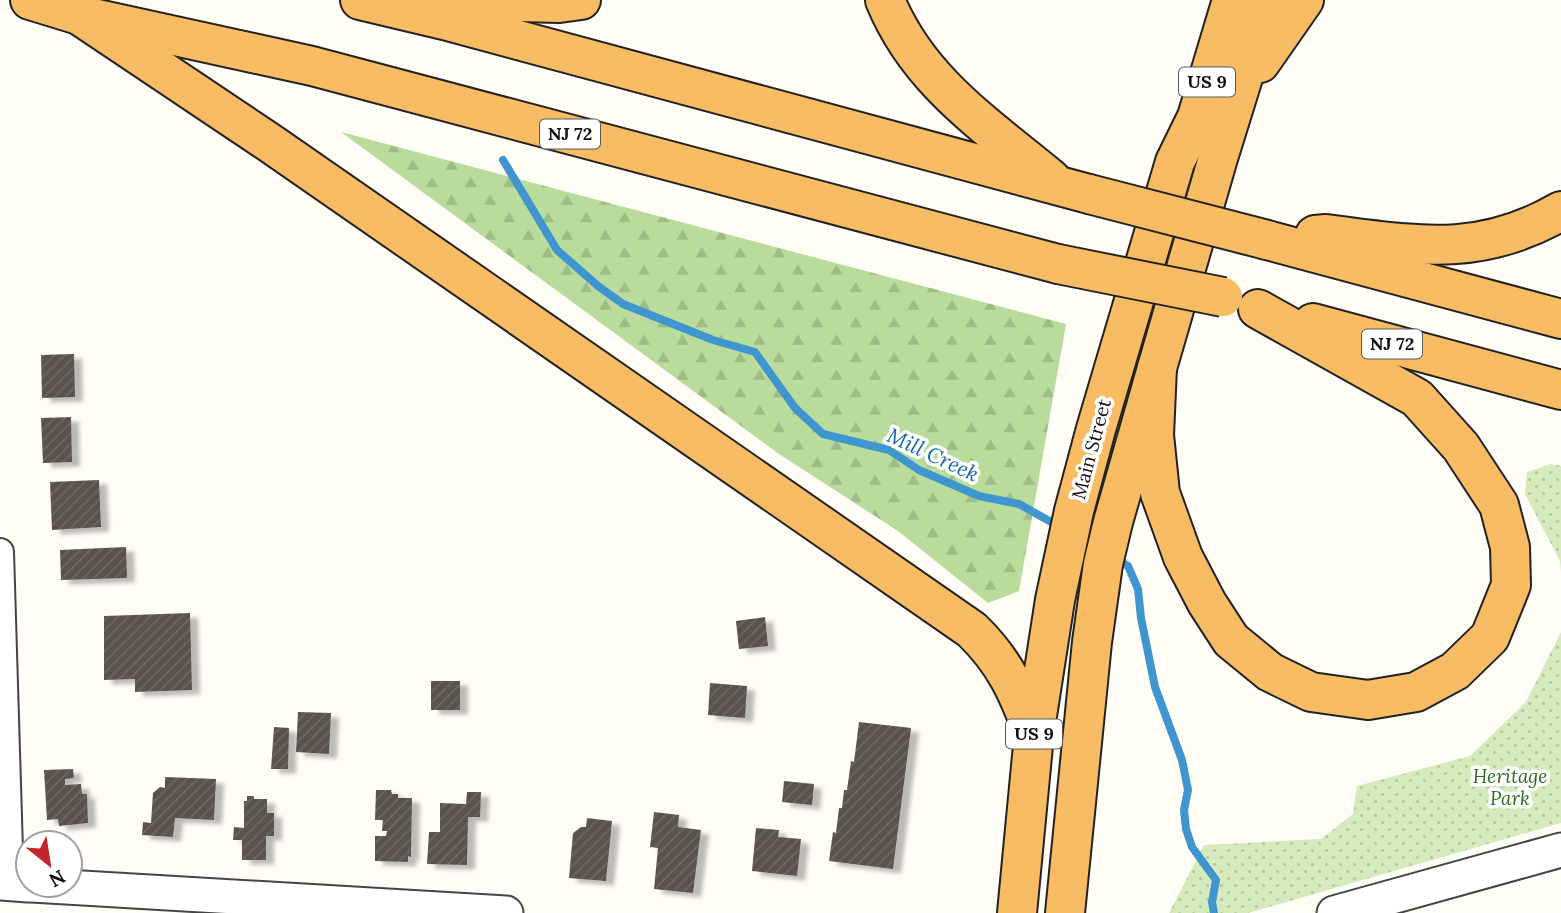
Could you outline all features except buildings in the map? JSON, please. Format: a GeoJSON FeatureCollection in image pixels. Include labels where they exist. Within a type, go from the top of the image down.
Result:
{"type":"FeatureCollection","features":[{"type":"Feature","properties":{"kind":"highway","name":"NJ 72"},"geometry":{"type":"LineString","coordinates":[[30,0],[79,15],[312,66],[1058,264],[1241,303],[1561,390]]}},
{"type":"Feature","properties":{"kind":"highway"},"geometry":{"type":"LineString","coordinates":[[360,0],[444,20],[1561,319]]}},
{"type":"Feature","properties":{"kind":"highway"},"geometry":{"type":"LineString","coordinates":[[438,0],[559,3],[581,0]]}},
{"type":"Feature","properties":{"kind":"highway"},"geometry":{"type":"LineString","coordinates":[[885,0],[903,38],[947,93],[1075,190]]}},
{"type":"Feature","properties":{"kind":"highway"},"geometry":{"type":"LineString","coordinates":[[1175,162],[1196,55],[1203,0]]}},
{"type":"Feature","properties":{"kind":"highway","name":"Main Street"},"geometry":{"type":"LineString","coordinates":[[1017,913],[1034,735],[1055,600],[1074,511],[1175,162],[1197,117],[1232,0]]}},
{"type":"Feature","properties":{"kind":"highway","name":"Main Street"},"geometry":{"type":"LineString","coordinates":[[1065,913],[1092,642],[1112,522],[1234,103],[1267,0]]}},
{"type":"Feature","properties":{"kind":"highway"},"geometry":{"type":"LineString","coordinates":[[1234,103],[1281,30],[1304,0]]}},
{"type":"Feature","properties":{"kind":"highway"},"geometry":{"type":"LineString","coordinates":[[79,15],[270,143],[972,630],[990,647],[1013,682],[1034,735]]}},
{"type":"Feature","properties":{"kind":"highway"},"geometry":{"type":"LineString","coordinates":[[1268,240],[1326,234],[1415,245],[1449,246],[1510,235],[1539,224],[1561,211]]}},
{"type":"Feature","properties":{"kind":"highway"},"geometry":{"type":"LineString","coordinates":[[1157,368],[1154,435],[1160,493],[1183,557],[1207,603],[1231,640],[1270,672],[1311,692],[1368,700],[1416,692],[1455,671],[1490,637],[1511,585],[1510,547],[1499,505],[1461,447],[1417,398],[1241,303]]}},
{"type":"Feature","properties":{"kind":"street"},"geometry":{"type":"LineString","coordinates":[[0,552],[15,829]]}},
{"type":"Feature","properties":{"kind":"street"},"geometry":{"type":"LineString","coordinates":[[1334,913],[1561,850]]}},
{"type":"Feature","properties":{"kind":"street"},"geometry":{"type":"LineString","coordinates":[[84,888],[506,913]]}},
{"type":"Feature","properties":{"kind":"green space"},"geometry":{"type":"Polygon","coordinates":[[[341,132],[1066,324],[1019,591],[988,603],[898,531],[779,454],[341,132]]]}},
{"type":"Feature","properties":{"kind":"green space"},"geometry":{"type":"Polygon","coordinates":[[[1551,464],[1561,466],[1561,572],[1560,561],[1525,494],[1527,472],[1551,464]]]}},
{"type":"Feature","properties":{"kind":"green space","name":"Heritage Park"},"geometry":{"type":"Polygon","coordinates":[[[1561,632],[1561,823],[1248,913],[1169,913],[1204,845],[1321,839],[1353,814],[1357,786],[1470,756],[1526,702],[1561,632]]]}},
{"type":"Feature","properties":{"kind":"waterway","name":"Mill Creek"},"geometry":{"type":"LineString","coordinates":[[503,160],[557,250],[623,304],[713,340],[755,352],[795,408],[823,434],[889,450],[919,470],[979,496],[1019,504],[1060,527]]}},
{"type":"Feature","properties":{"kind":"waterway","name":"Mill Creek"},"geometry":{"type":"LineString","coordinates":[[1114,558],[1128,566],[1138,589],[1155,687],[1182,760],[1188,790],[1184,810],[1186,829],[1192,847],[1216,880],[1212,902],[1214,913]]}}]}
